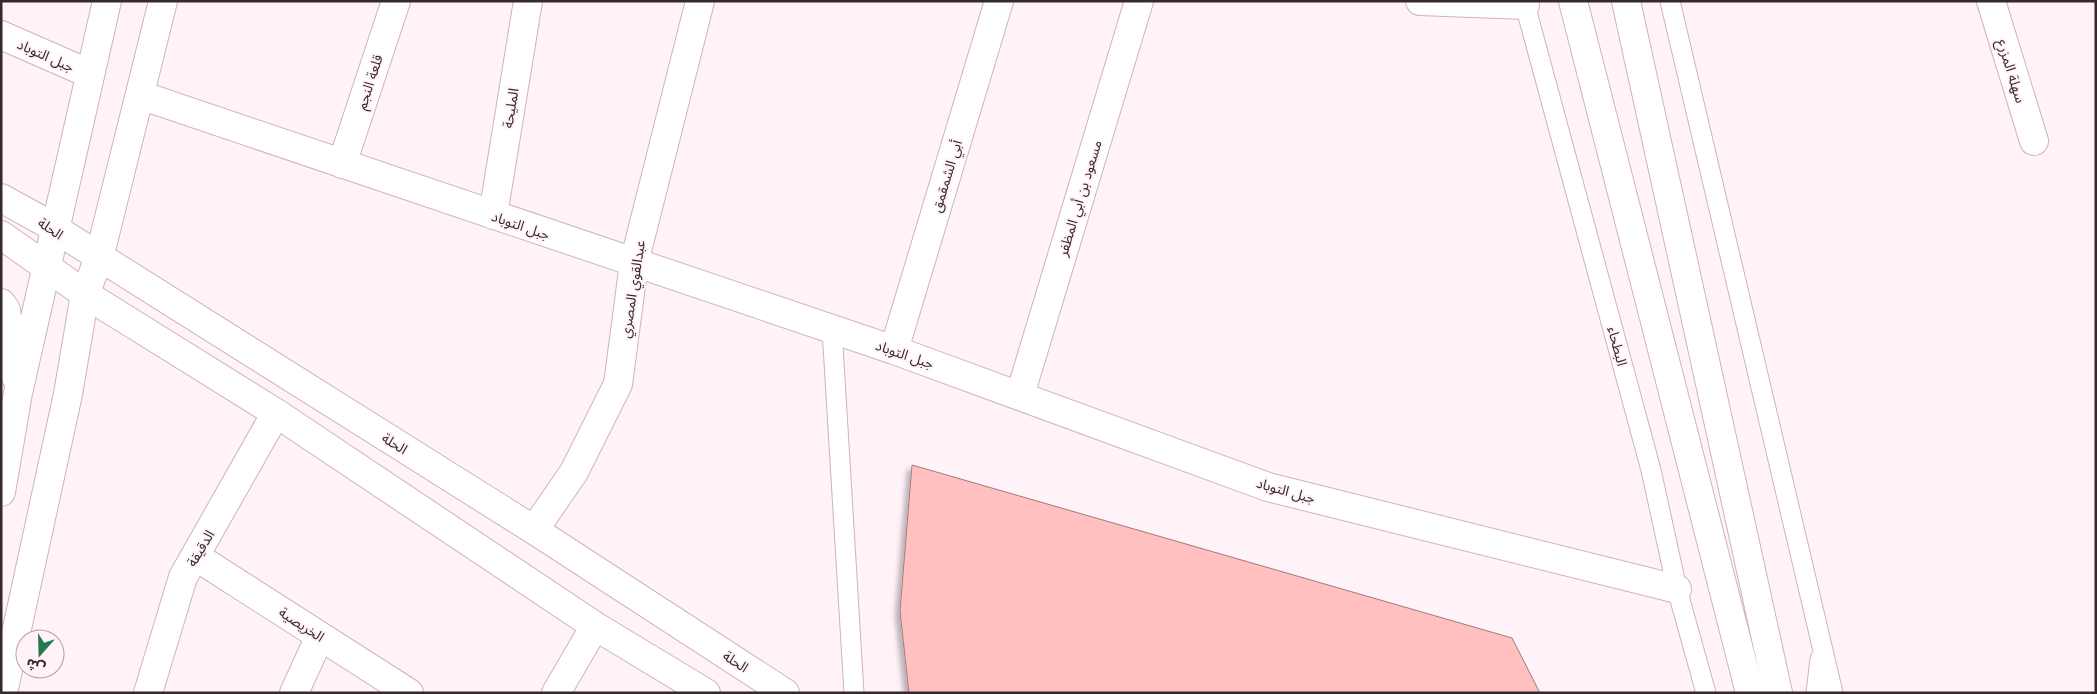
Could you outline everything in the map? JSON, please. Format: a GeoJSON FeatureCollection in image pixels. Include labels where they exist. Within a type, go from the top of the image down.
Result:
{"type":"FeatureCollection","features":[{"type":"Feature","properties":{"kind":"street"},"geometry":{"type":"LineString","coordinates":[[1,492],[18,392],[107,1]]}},
{"type":"Feature","properties":{"kind":"street"},"geometry":{"type":"LineString","coordinates":[[3,693],[68,394],[85,294],[99,258],[163,1]]}},
{"type":"Feature","properties":{"kind":"street","name":"قلعة النجم"},"geometry":{"type":"LineString","coordinates":[[342,164],[396,1]]}},
{"type":"Feature","properties":{"kind":"street","name":"المليحة"},"geometry":{"type":"LineString","coordinates":[[493,215],[528,1]]}},
{"type":"Feature","properties":{"kind":"street","name":"عبدالقوي المصري"},"geometry":{"type":"LineString","coordinates":[[534,530],[574,472],[618,384],[634,263],[700,1]]}},
{"type":"Feature","properties":{"kind":"street","name":"أبي الشمقمق"},"geometry":{"type":"LineString","coordinates":[[894,350],[998,1]]}},
{"type":"Feature","properties":{"kind":"street","name":"مسعود بن أبي المظفر"},"geometry":{"type":"LineString","coordinates":[[1020,395],[1138,1]]}},
{"type":"Feature","properties":{"kind":"street"},"geometry":{"type":"LineString","coordinates":[[1420,1],[1524,3]]}},
{"type":"Feature","properties":{"kind":"street"},"geometry":{"type":"LineString","coordinates":[[1573,1],[1750,693]]}},
{"type":"Feature","properties":{"kind":"street"},"geometry":{"type":"LineString","coordinates":[[1626,1],[1778,693]]}},
{"type":"Feature","properties":{"kind":"street","name":"سهلة المزرع"},"geometry":{"type":"LineString","coordinates":[[1991,1],[2034,141]]}},
{"type":"Feature","properties":{"kind":"street","name":"جبل التوباد"},"geometry":{"type":"LineString","coordinates":[[1,35],[90,74]]}},
{"type":"Feature","properties":{"kind":"street","name":"جبل التوباد"},"geometry":{"type":"LineString","coordinates":[[140,95],[894,350],[1268,487],[1677,589]]}},
{"type":"Feature","properties":{"kind":"street","name":"الحلة"},"geometry":{"type":"LineString","coordinates":[[1,198],[534,530],[785,693]]}},
{"type":"Feature","properties":{"kind":"street"},"geometry":{"type":"LineString","coordinates":[[1,235],[85,294],[276,414],[595,626],[706,693]]}},
{"type":"Feature","properties":{"kind":"street"},"geometry":{"type":"LineString","coordinates":[[1,303],[6,310],[18,392]]}},
{"type":"Feature","properties":{"kind":"street","name":"الدقيقة"},"geometry":{"type":"LineString","coordinates":[[148,693],[183,577],[276,414]]}},
{"type":"Feature","properties":{"kind":"street","name":"الخريصية"},"geometry":{"type":"LineString","coordinates":[[195,556],[409,693]]}},
{"type":"Feature","properties":{"kind":"street"},"geometry":{"type":"LineString","coordinates":[[556,693],[595,626]]}},
{"type":"Feature","properties":{"kind":"street"},"geometry":{"type":"LineString","coordinates":[[294,693],[320,636]]}},
{"type":"Feature","properties":{"kind":"lane"},"geometry":{"type":"LineString","coordinates":[[1670,1],[1833,693]]}},
{"type":"Feature","properties":{"kind":"lane","name":"البطحاء"},"geometry":{"type":"LineString","coordinates":[[1524,3],[1651,470],[1677,589],[1706,693]]}},
{"type":"Feature","properties":{"kind":"lane"},"geometry":{"type":"LineString","coordinates":[[832,329],[854,693]]}},
{"type":"Feature","properties":{"kind":"lane"},"geometry":{"type":"LineString","coordinates":[[1816,693],[1820,640]]}},
{"type":"Feature","properties":{"kind":"lane"},"geometry":{"type":"LineString","coordinates":[[1699,668],[1710,693]]}},
{"type":"Feature","properties":{"kind":"building"},"geometry":{"type":"Polygon","coordinates":[[[912,465],[1512,638],[1540,693],[909,693],[900,611],[912,465]]]}}]}
